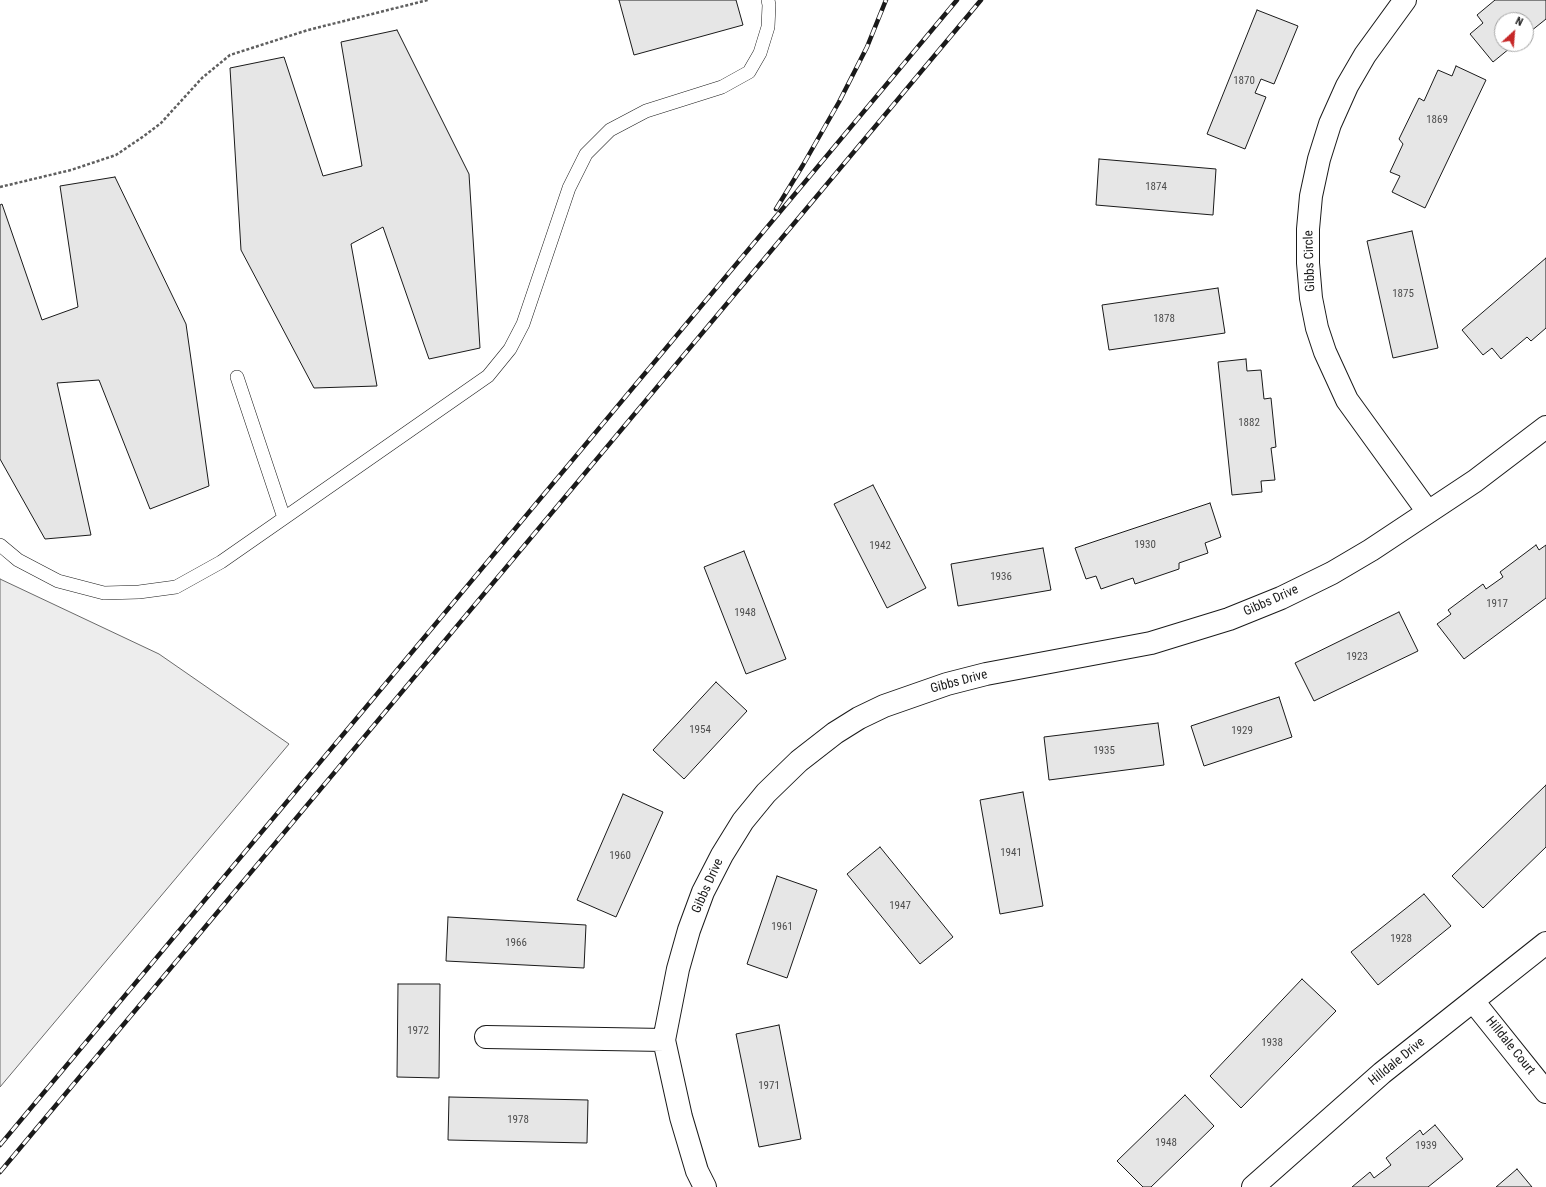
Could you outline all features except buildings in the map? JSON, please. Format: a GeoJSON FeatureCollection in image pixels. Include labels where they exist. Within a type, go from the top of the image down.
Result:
{"type":"FeatureCollection","features":[{"type":"Feature","properties":{"kind":"street","name":"Gibbs Circle"},"geometry":{"type":"LineString","coordinates":[[1405,0],[1365,55],[1347,86],[1330,124],[1319,159],[1311,196],[1308,229],[1308,263],[1311,298],[1317,328],[1325,352],[1347,400],[1428,512]]}},
{"type":"Feature","properties":{"kind":"street","name":"Gibbs Drive"},"geometry":{"type":"LineString","coordinates":[[705,1187],[697,1171],[681,1117],[664,1040],[678,969],[689,930],[703,892],[722,855],[743,821],[766,793],[799,761],[835,733],[859,718],[884,706],[947,684],[986,674],[1151,643],[1229,619],[1281,598],[1332,573],[1371,550],[1475,481],[1546,427]]}},
{"type":"Feature","properties":{"kind":"street","name":"Hilldale Drive"},"geometry":{"type":"LineString","coordinates":[[1253,1187],[1382,1073],[1546,943]]}},
{"type":"Feature","properties":{"kind":"street","name":"Hilldale Court"},"geometry":{"type":"LineString","coordinates":[[1473,1001],[1546,1092]]}},
{"type":"Feature","properties":{"kind":"street"},"geometry":{"type":"LineString","coordinates":[[486,1037],[664,1040]]}},
{"type":"Feature","properties":{"kind":"lane"},"geometry":{"type":"LineString","coordinates":[[0,545],[18,560],[58,581],[104,593],[139,592],[176,587],[221,562],[488,376],[510,348],[523,324],[569,188],[586,154],[610,130],[646,111],[722,87],[749,72],[760,53],[768,27],[768,0]]}},
{"type":"Feature","properties":{"kind":"lane"},"geometry":{"type":"LineString","coordinates":[[237,376],[284,518]]}},
{"type":"Feature","properties":{"kind":"path"},"geometry":{"type":"LineString","coordinates":[[0,187],[71,170],[116,155],[161,123],[202,78],[230,55],[308,30],[428,0]]}},
{"type":"Feature","properties":{"kind":"shaded area"},"geometry":{"type":"Polygon","coordinates":[[[0,579],[159,654],[289,744],[0,1087],[0,579]]]}},
{"type":"Feature","properties":{"kind":"railway"},"geometry":{"type":"LineString","coordinates":[[776,209],[839,102],[867,47],[886,0]]}},
{"type":"Feature","properties":{"kind":"railway"},"geometry":{"type":"LineString","coordinates":[[0,1145],[957,0]]}},
{"type":"Feature","properties":{"kind":"railway"},"geometry":{"type":"LineString","coordinates":[[0,1172],[981,0]]}}]}
